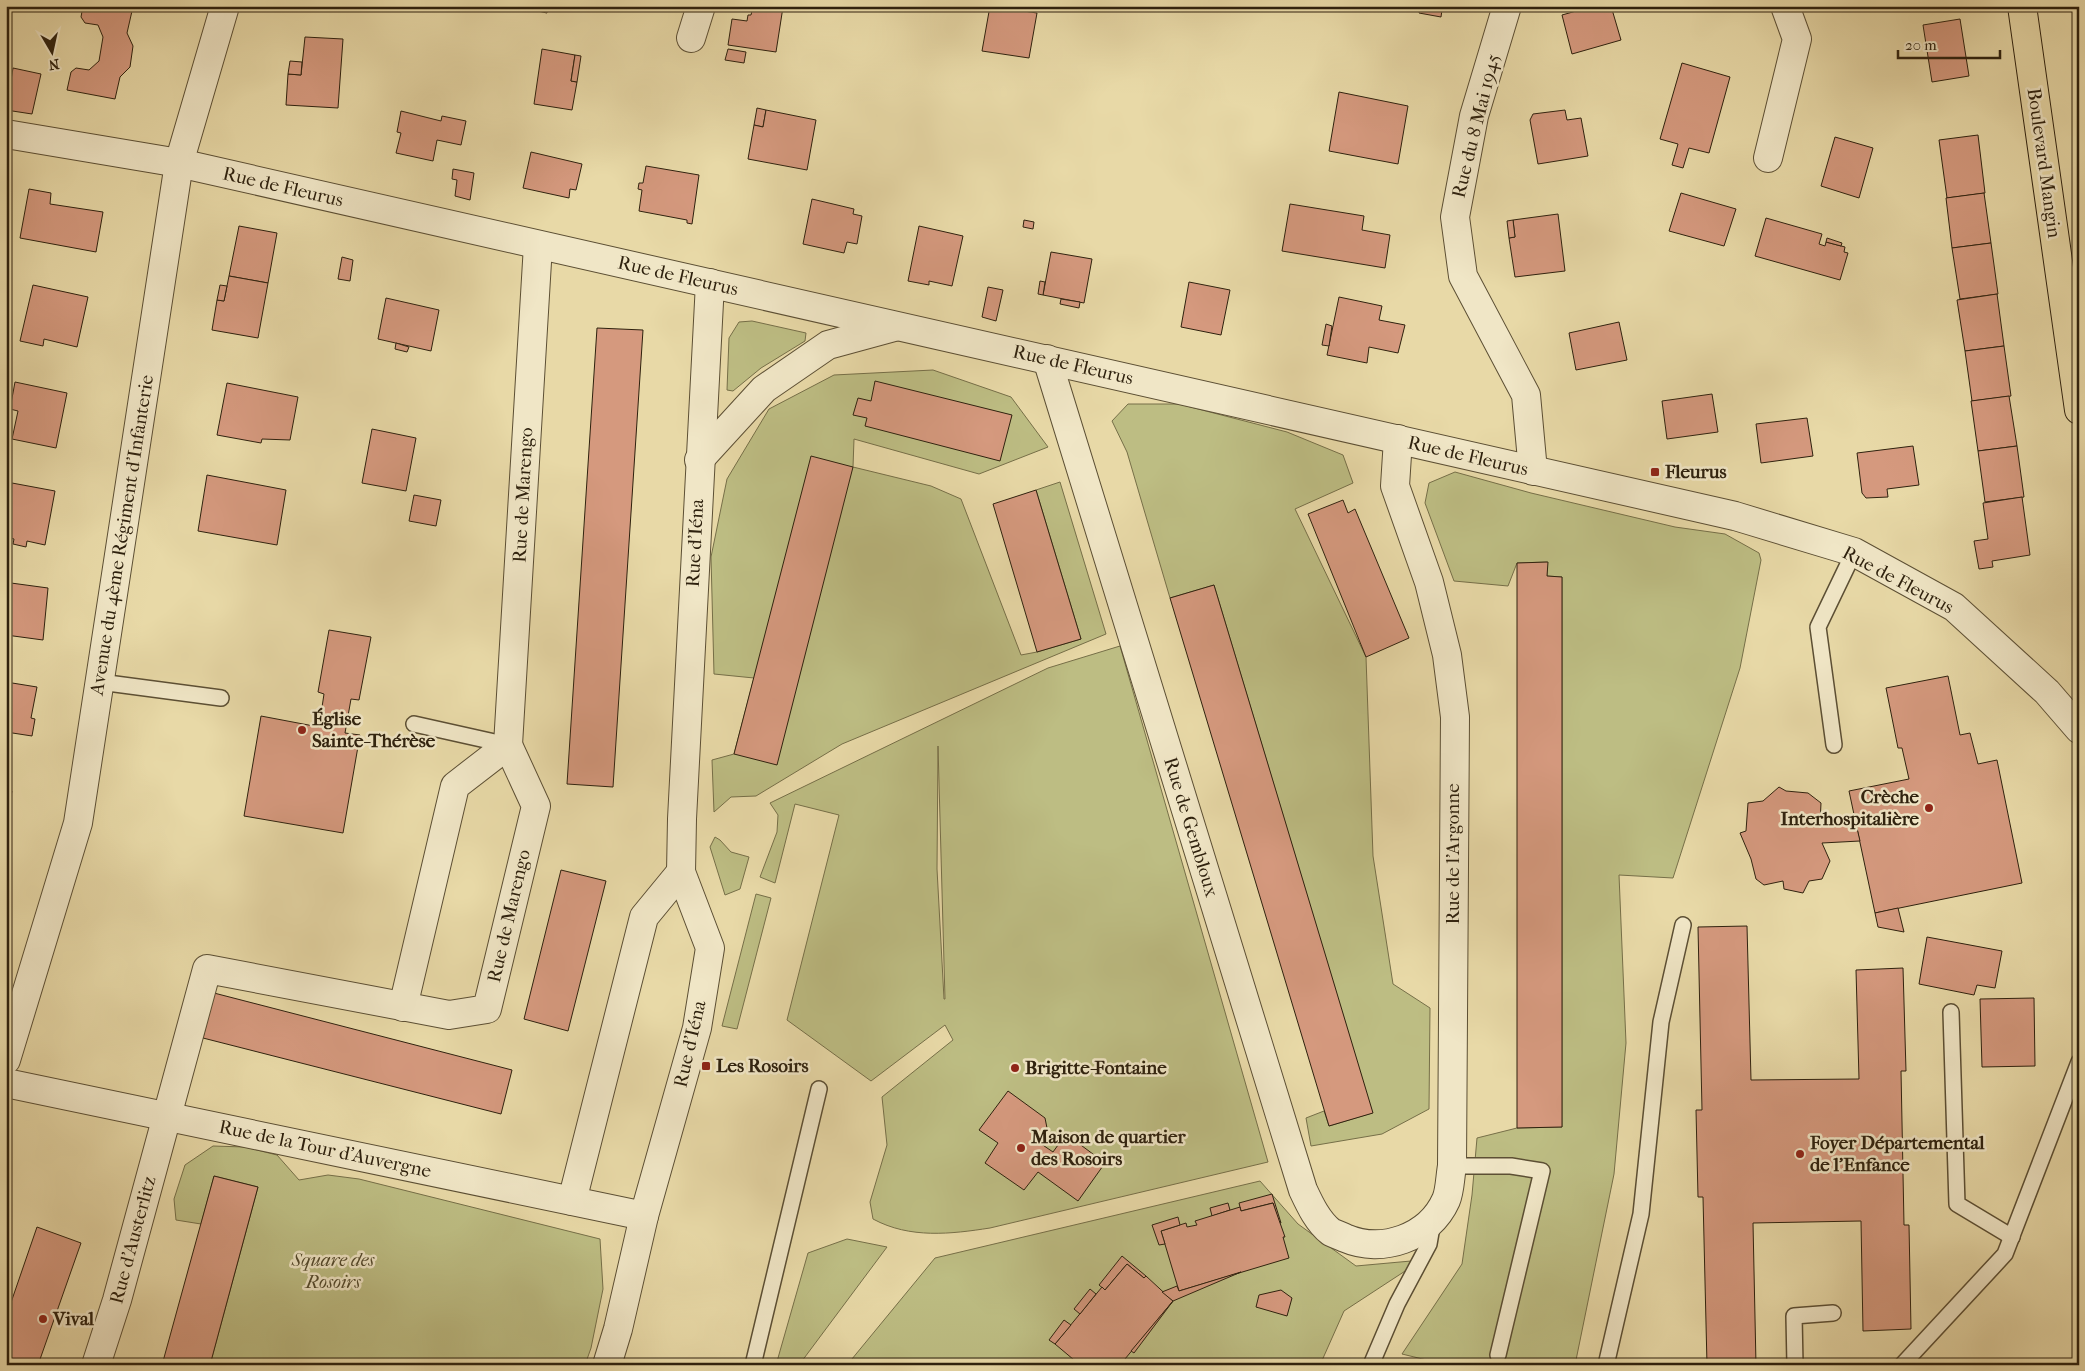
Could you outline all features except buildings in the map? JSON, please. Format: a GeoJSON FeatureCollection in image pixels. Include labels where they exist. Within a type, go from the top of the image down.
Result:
{"type":"FeatureCollection","features":[{"type":"Feature","properties":{"kind":"main road","name":"Boulevard Mangin"},"geometry":{"type":"LineString","coordinates":[[2022,6],[2079,410]]}},
{"type":"Feature","properties":{"kind":"street","name":"Avenue du 4ème Régiment d'Infanterie"},"geometry":{"type":"LineString","coordinates":[[6,1060],[78,823],[179,163],[225,6]]}},
{"type":"Feature","properties":{"kind":"street"},"geometry":{"type":"LineString","coordinates":[[691,38],[701,6]]}},
{"type":"Feature","properties":{"kind":"street","name":"Rue du 8 Mai 1945"},"geometry":{"type":"LineString","coordinates":[[1507,6],[1474,116],[1455,217],[1463,276],[1526,396],[1533,471]]}},
{"type":"Feature","properties":{"kind":"street"},"geometry":{"type":"LineString","coordinates":[[1768,158],[1797,39],[1785,6]]}},
{"type":"Feature","properties":{"kind":"street","name":"Rue de Fleurus"},"geometry":{"type":"LineString","coordinates":[[6,134],[179,163],[1735,516],[1854,552],[1954,607],[2047,692],[2079,729]]}},
{"type":"Feature","properties":{"kind":"street","name":"Rue de Marengo"},"geometry":{"type":"LineString","coordinates":[[167,1115],[207,969],[449,1015],[487,1009],[536,806],[508,745],[538,245]]}},
{"type":"Feature","properties":{"kind":"street","name":"Rue d'Iéna"},"geometry":{"type":"LineString","coordinates":[[607,1365],[618,1329],[644,1216],[697,1028],[710,948],[681,872],[699,460],[710,283]]}},
{"type":"Feature","properties":{"kind":"street"},"geometry":{"type":"LineString","coordinates":[[699,460],[764,389],[828,345],[898,326]]}},
{"type":"Feature","properties":{"kind":"street","name":"Rue de Gembloux"},"geometry":{"type":"LineString","coordinates":[[1048,360],[1303,1190],[1314,1212],[1331,1232],[1356,1243],[1387,1244]]}},
{"type":"Feature","properties":{"kind":"street","name":"Rue de l'Argonne"},"geometry":{"type":"LineString","coordinates":[[1387,1244],[1411,1236],[1433,1221],[1446,1199],[1452,1166],[1455,717],[1447,655],[1429,582],[1395,486],[1398,439]]}},
{"type":"Feature","properties":{"kind":"street"},"geometry":{"type":"LineString","coordinates":[[403,1007],[455,786],[508,745]]}},
{"type":"Feature","properties":{"kind":"street"},"geometry":{"type":"LineString","coordinates":[[572,1201],[644,917],[681,872]]}},
{"type":"Feature","properties":{"kind":"street","name":"Rue de la Tour d'Auvergne"},"geometry":{"type":"LineString","coordinates":[[6,1083],[167,1115],[644,1216]]}},
{"type":"Feature","properties":{"kind":"street","name":"Rue d'Austerlitz"},"geometry":{"type":"LineString","coordinates":[[96,1365],[117,1300],[167,1115]]}},
{"type":"Feature","properties":{"kind":"lane"},"geometry":{"type":"LineString","coordinates":[[1834,745],[1818,627],[1854,552]]}},
{"type":"Feature","properties":{"kind":"lane"},"geometry":{"type":"LineString","coordinates":[[100,682],[221,698]]}},
{"type":"Feature","properties":{"kind":"lane"},"geometry":{"type":"LineString","coordinates":[[414,724],[508,745]]}},
{"type":"Feature","properties":{"kind":"lane"},"geometry":{"type":"LineString","coordinates":[[1606,1365],[1642,1214],[1661,1022],[1683,925]]}},
{"type":"Feature","properties":{"kind":"lane"},"geometry":{"type":"LineString","coordinates":[[1951,1012],[1957,1204],[2012,1237]]}},
{"type":"Feature","properties":{"kind":"lane"},"geometry":{"type":"LineString","coordinates":[[1902,1365],[2004,1254],[2079,1062]]}},
{"type":"Feature","properties":{"kind":"lane"},"geometry":{"type":"LineString","coordinates":[[753,1365],[819,1089]]}},
{"type":"Feature","properties":{"kind":"lane"},"geometry":{"type":"LineString","coordinates":[[1452,1166],[1511,1166],[1542,1172],[1498,1355]]}},
{"type":"Feature","properties":{"kind":"lane"},"geometry":{"type":"LineString","coordinates":[[1371,1365],[1397,1304],[1429,1244],[1433,1221]]}},
{"type":"Feature","properties":{"kind":"lane"},"geometry":{"type":"LineString","coordinates":[[1795,1365],[1794,1316],[1833,1313]]}},
{"type":"Feature","properties":{"kind":"green space"},"geometry":{"type":"Polygon","coordinates":[[[752,321],[806,333],[805,341],[761,368],[733,391],[727,390],[729,338],[739,322],[752,321]]]}},
{"type":"Feature","properties":{"kind":"green space"},"geometry":{"type":"Polygon","coordinates":[[[933,370],[1011,397],[1048,447],[979,474],[854,439],[853,467],[931,486],[961,499],[1021,655],[1081,639],[1036,490],[1060,482],[1106,634],[842,744],[756,796],[731,797],[714,812],[712,760],[734,754],[754,678],[714,674],[711,557],[727,479],[769,409],[834,375],[933,370]]]}},
{"type":"Feature","properties":{"kind":"green space"},"geometry":{"type":"Polygon","coordinates":[[[1128,404],[1179,404],[1287,432],[1343,455],[1353,483],[1295,509],[1366,657],[1373,856],[1393,984],[1430,1008],[1429,1109],[1382,1134],[1311,1146],[1306,1118],[1324,1111],[1329,1126],[1372,1113],[1214,585],[1170,598],[1127,452],[1112,421],[1128,404]]]}},
{"type":"Feature","properties":{"kind":"green space"},"geometry":{"type":"Polygon","coordinates":[[[1455,472],[1531,493],[1675,527],[1725,534],[1759,553],[1761,560],[1740,668],[1673,878],[1619,875],[1626,1043],[1614,1174],[1575,1365],[1447,1365],[1402,1354],[1462,1264],[1472,1195],[1477,1138],[1517,1128],[1562,1127],[1562,577],[1547,576],[1547,562],[1517,563],[1508,586],[1454,581],[1425,503],[1429,483],[1455,472]]]}},
{"type":"Feature","properties":{"kind":"green space"},"geometry":{"type":"Polygon","coordinates":[[[1120,646],[1268,1162],[990,1228],[946,1233],[901,1230],[873,1219],[870,1202],[887,1145],[882,1097],[953,1040],[945,1025],[871,1081],[787,1020],[839,815],[795,804],[775,883],[760,877],[777,832],[778,815],[770,803],[1048,668],[1120,646]],[[938,746],[937,869],[945,999],[938,746]]]}},
{"type":"Feature","properties":{"kind":"green space"},"geometry":{"type":"Polygon","coordinates":[[[715,837],[731,852],[749,857],[740,889],[725,895],[710,847],[715,837]]]}},
{"type":"Feature","properties":{"kind":"green space"},"geometry":{"type":"Polygon","coordinates":[[[756,894],[771,898],[737,1029],[722,1026],[756,894]]]}},
{"type":"Feature","properties":{"kind":"green space","name":"Square des Rosoirs"},"geometry":{"type":"Polygon","coordinates":[[[213,1146],[245,1147],[277,1155],[299,1180],[328,1175],[359,1179],[600,1239],[603,1289],[591,1348],[585,1365],[210,1365],[258,1187],[214,1176],[201,1224],[176,1220],[174,1199],[185,1165],[213,1146]]]}},
{"type":"Feature","properties":{"kind":"green space"},"geometry":{"type":"Polygon","coordinates":[[[1260,1181],[1298,1224],[1356,1266],[1422,1260],[1344,1311],[1320,1365],[847,1365],[935,1258],[1260,1181]]]}},
{"type":"Feature","properties":{"kind":"green space"},"geometry":{"type":"Polygon","coordinates":[[[847,1239],[887,1247],[799,1365],[776,1365],[808,1253],[847,1239]]]}},
{"type":"Feature","properties":{"kind":"place","name":"Fleurus"},"geometry":{"type":"Point","coordinates":[1655,472]}},
{"type":"Feature","properties":{"kind":"place","name":"Église Sainte-Thérèse"},"geometry":{"type":"Point","coordinates":[302,730]}},
{"type":"Feature","properties":{"kind":"place","name":"Crèche Interhospitalière"},"geometry":{"type":"Point","coordinates":[1929,808]}},
{"type":"Feature","properties":{"kind":"place","name":"Les Rosoirs"},"geometry":{"type":"Point","coordinates":[706,1066]}},
{"type":"Feature","properties":{"kind":"place","name":"Brigitte-Fontaine"},"geometry":{"type":"Point","coordinates":[1015,1068]}},
{"type":"Feature","properties":{"kind":"place","name":"Maison de quartier des Rosoirs"},"geometry":{"type":"Point","coordinates":[1021,1148]}},
{"type":"Feature","properties":{"kind":"place","name":"Foyer Départemental de l'Enfance"},"geometry":{"type":"Point","coordinates":[1800,1154]}},
{"type":"Feature","properties":{"kind":"place","name":"Vival"},"geometry":{"type":"Point","coordinates":[43,1319]}}]}
